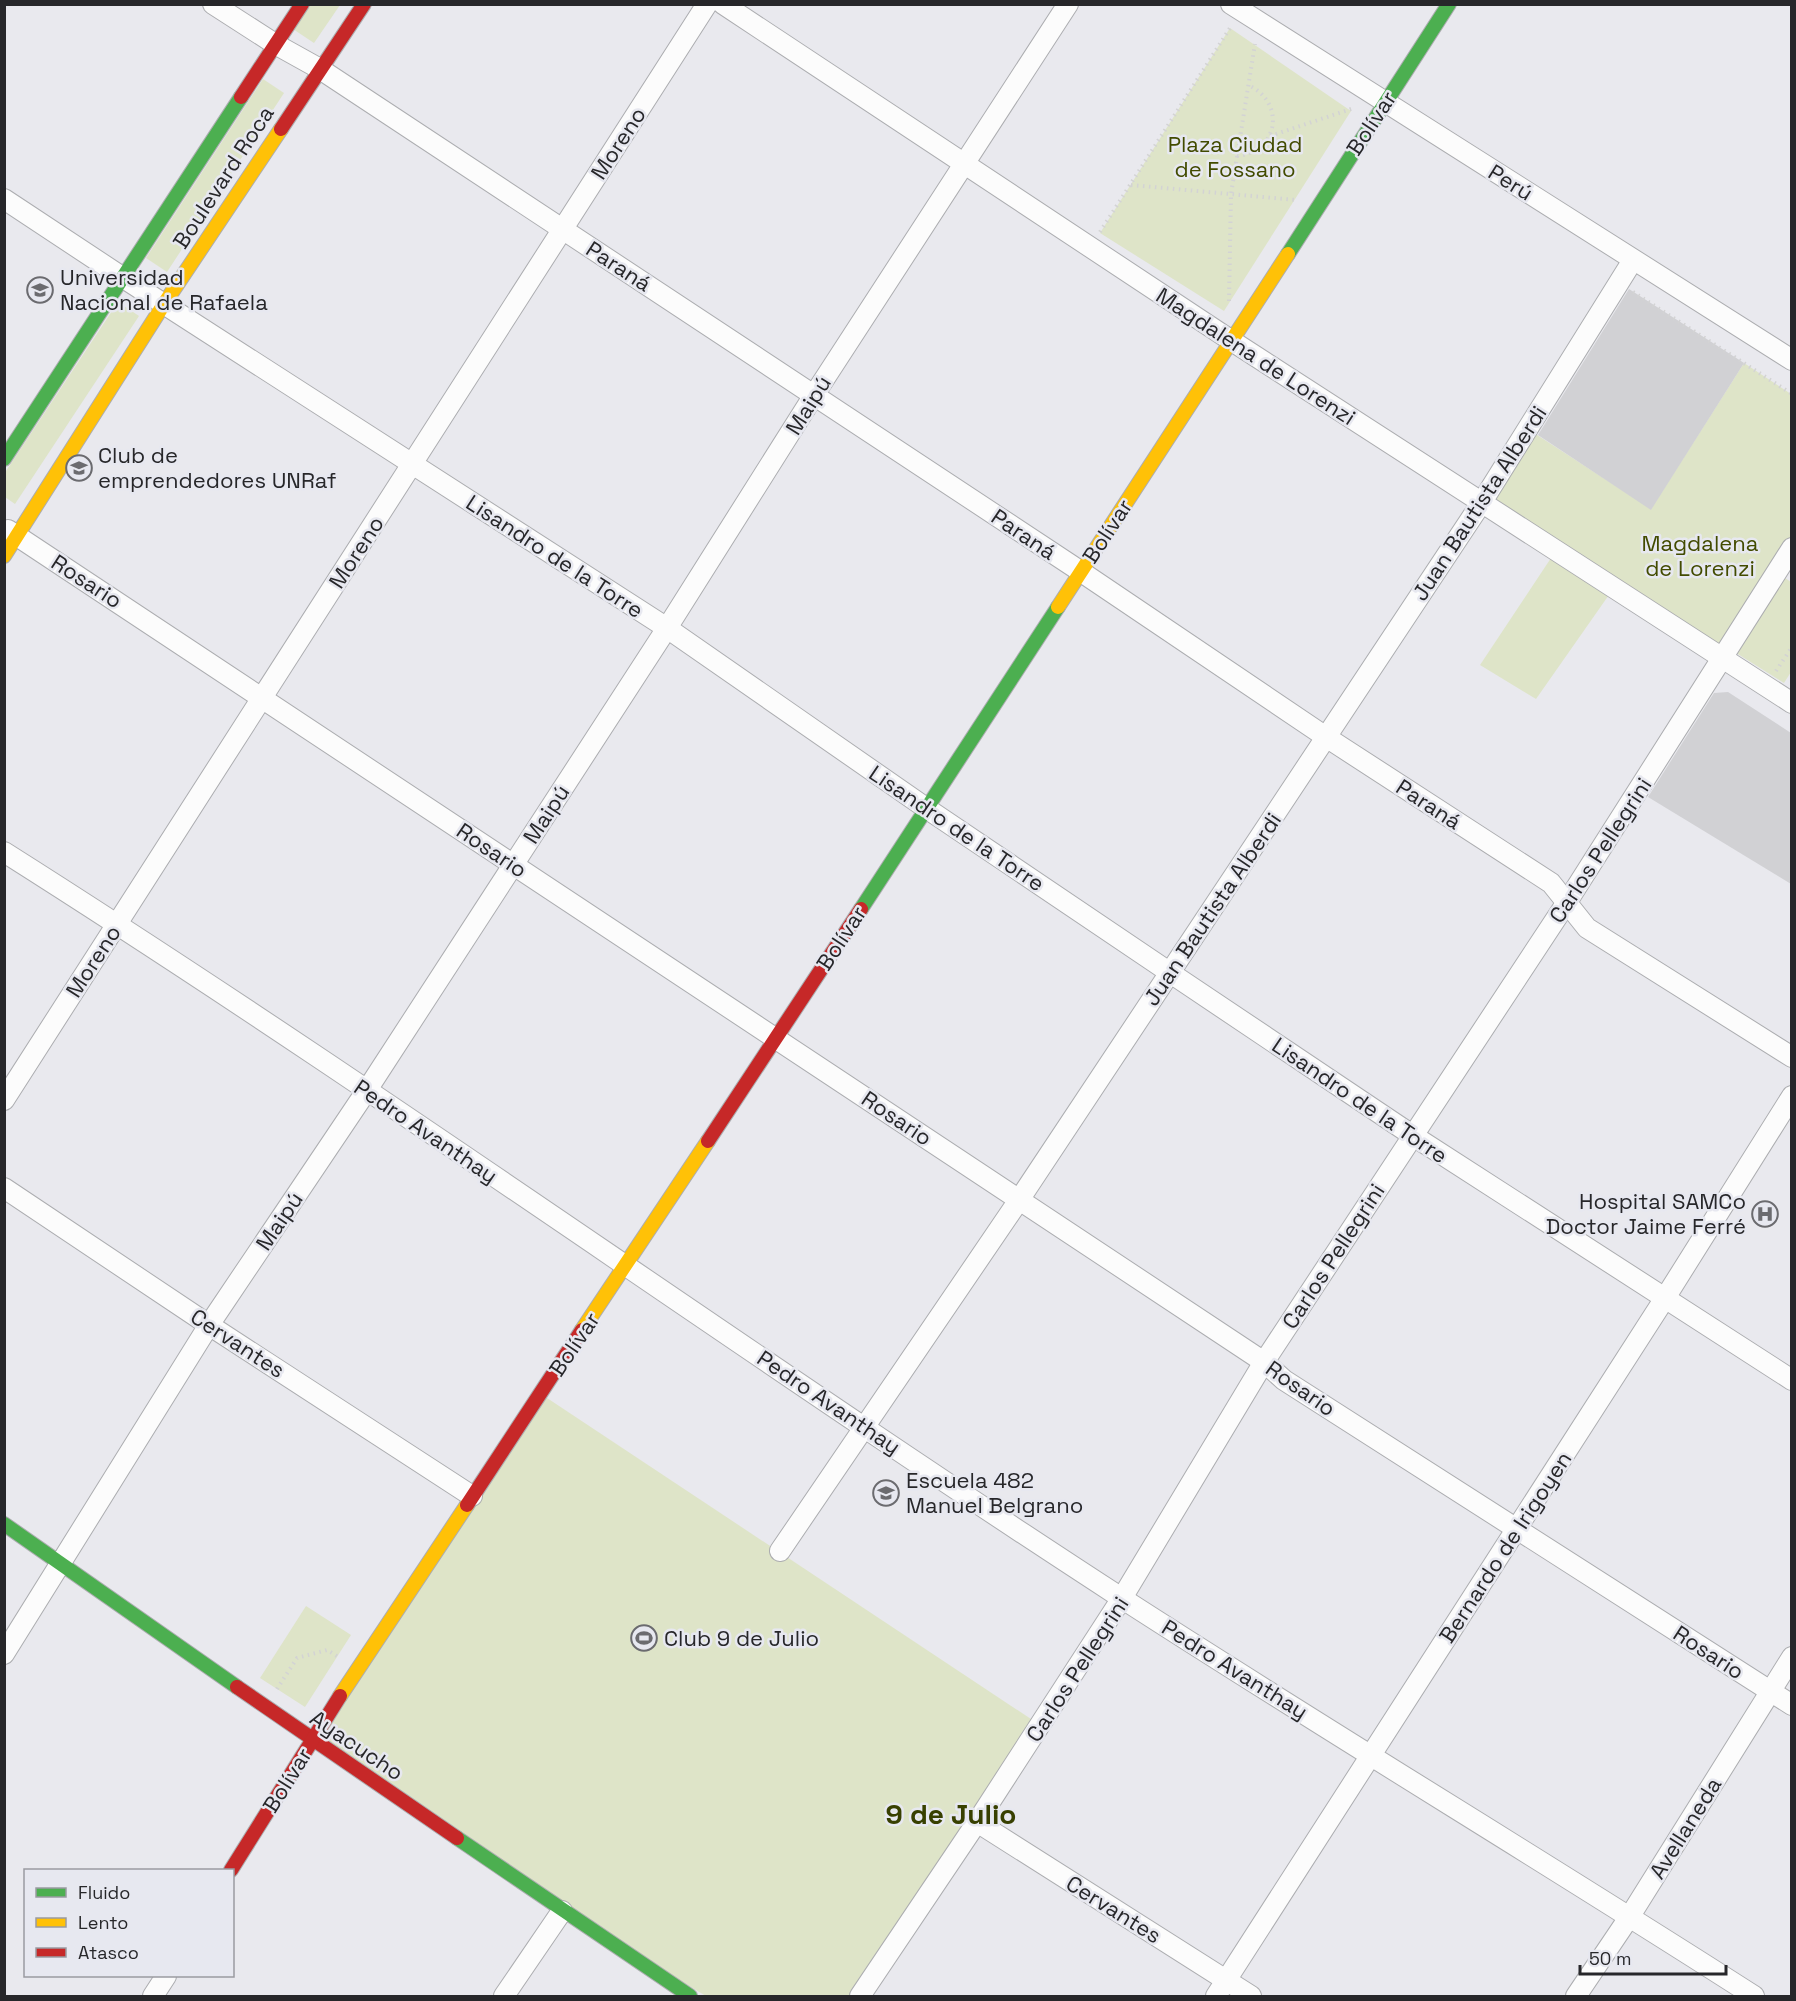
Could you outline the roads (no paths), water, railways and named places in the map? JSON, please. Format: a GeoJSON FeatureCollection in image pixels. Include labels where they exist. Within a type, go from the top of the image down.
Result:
{"type":"FeatureCollection","features":[{"type":"Feature","properties":{"kind":"street","name":"Paraná"},"geometry":{"type":"LineString","coordinates":[[213,4],[275,44],[320,69],[1551,884],[1587,928],[1791,1057]]}},
{"type":"Feature","properties":{"kind":"street","name":"Boulevard Roca"},"geometry":{"type":"LineString","coordinates":[[4,459],[302,4]]}},
{"type":"Feature","properties":{"kind":"street","name":"Boulevard Roca"},"geometry":{"type":"LineString","coordinates":[[4,556],[11,531],[364,4]]}},
{"type":"Feature","properties":{"kind":"street","name":"Moreno"},"geometry":{"type":"LineString","coordinates":[[4,1100],[707,4]]}},
{"type":"Feature","properties":{"kind":"street","name":"Magdalena de Lorenzi"},"geometry":{"type":"LineString","coordinates":[[723,4],[1232,341],[1791,703]]}},
{"type":"Feature","properties":{"kind":"street","name":"Maipú"},"geometry":{"type":"LineString","coordinates":[[4,1654],[209,1325],[366,1090],[667,628],[814,395],[1068,4]]}},
{"type":"Feature","properties":{"kind":"street","name":"Perú"},"geometry":{"type":"LineString","coordinates":[[1231,4],[1791,360]]}},
{"type":"Feature","properties":{"kind":"street","name":"Bolívar"},"geometry":{"type":"LineString","coordinates":[[232,1869],[312,1739],[776,1038],[1232,341],[1449,4]]}},
{"type":"Feature","properties":{"kind":"street","name":"Lisandro de la Torre"},"geometry":{"type":"LineString","coordinates":[[4,199],[122,278],[667,628],[926,808],[1412,1135],[1791,1380]]}},
{"type":"Feature","properties":{"kind":"street","name":"Juan Bautista Alberdi"},"geometry":{"type":"LineString","coordinates":[[780,1551],[1020,1200],[1482,502],[1633,260]]}},
{"type":"Feature","properties":{"kind":"street","name":"Rosario"},"geometry":{"type":"LineString","coordinates":[[11,531],[1264,1362],[1284,1380],[1791,1705]]}},
{"type":"Feature","properties":{"kind":"street","name":"Carlos Pellegrini"},"geometry":{"type":"LineString","coordinates":[[860,1996],[978,1822],[1122,1598],[1264,1362],[1567,902],[1791,548]]}},
{"type":"Feature","properties":{"kind":"street","name":"Pedro Avanthay"},"geometry":{"type":"LineString","coordinates":[[4,852],[117,923],[1122,1598],[1754,1996]]}},
{"type":"Feature","properties":{"kind":"street","name":"Bernardo de Irigoyen"},"geometry":{"type":"LineString","coordinates":[[1221,1988],[1665,1298],[1791,1095]]}},
{"type":"Feature","properties":{"kind":"street","name":"Cervantes"},"geometry":{"type":"LineString","coordinates":[[4,1188],[472,1496]]}},
{"type":"Feature","properties":{"kind":"street","name":"Ayacucho"},"geometry":{"type":"LineString","coordinates":[[4,1524],[312,1739],[690,1996]]}},
{"type":"Feature","properties":{"kind":"street","name":"Avellaneda"},"geometry":{"type":"LineString","coordinates":[[1576,1996],[1630,1916],[1791,1657]]}},
{"type":"Feature","properties":{"kind":"street","name":"Cervantes"},"geometry":{"type":"LineString","coordinates":[[978,1822],[1221,1988],[1251,1996]]}},
{"type":"Feature","properties":{"kind":"street"},"geometry":{"type":"LineString","coordinates":[[504,1996],[562,1911]]}},
{"type":"Feature","properties":{"kind":"street"},"geometry":{"type":"LineString","coordinates":[[153,1996],[165,1977]]}},
{"type":"Feature","properties":{"kind":"place","name":"Universidad Nacional de Rafaela"},"geometry":{"type":"Point","coordinates":[40,290]}},
{"type":"Feature","properties":{"kind":"place","name":"Club de emprendedores UNRaf"},"geometry":{"type":"Point","coordinates":[79,468]}},
{"type":"Feature","properties":{"kind":"place","name":"Hospital SAMCo Doctor Jaime Ferré"},"geometry":{"type":"Point","coordinates":[1765,1214]}},
{"type":"Feature","properties":{"kind":"place","name":"Escuela 482 Manuel Belgrano"},"geometry":{"type":"Point","coordinates":[886,1493]}},
{"type":"Feature","properties":{"kind":"place","name":"Club 9 de Julio"},"geometry":{"type":"Point","coordinates":[644,1638]}},
{"type":"Feature","properties":{"kind":"district","name":"9 de Julio"},"geometry":{"type":"Point","coordinates":[951,1814]}},
{"type":"Feature","properties":{"kind":"park label","name":"Plaza Ciudad de Fossano"},"geometry":{"type":"Point","coordinates":[1235,156]}}]}
